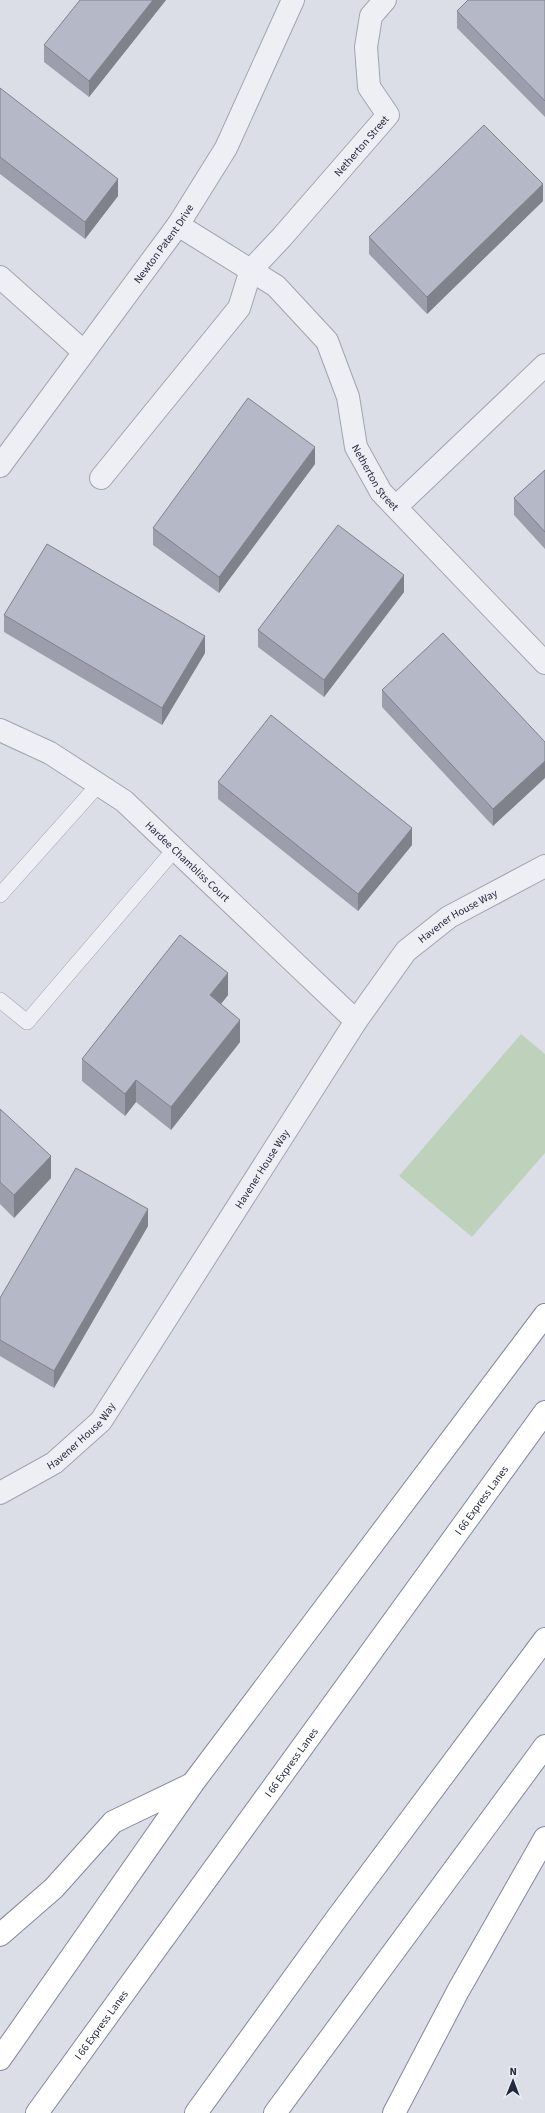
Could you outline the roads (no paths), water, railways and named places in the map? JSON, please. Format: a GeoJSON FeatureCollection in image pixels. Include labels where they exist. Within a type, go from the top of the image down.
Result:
{"type":"FeatureCollection","features":[{"type":"Feature","properties":{"kind":"highway"},"geometry":{"type":"LineString","coordinates":[[0,2059],[193,1784],[545,1315]]}},
{"type":"Feature","properties":{"kind":"highway","name":"I 66 Express Lanes"},"geometry":{"type":"LineString","coordinates":[[38,2113],[545,1412]]}},
{"type":"Feature","properties":{"kind":"highway"},"geometry":{"type":"LineString","coordinates":[[196,2113],[342,1911],[545,1639]]}},
{"type":"Feature","properties":{"kind":"highway"},"geometry":{"type":"LineString","coordinates":[[275,2113],[545,1746]]}},
{"type":"Feature","properties":{"kind":"highway"},"geometry":{"type":"LineString","coordinates":[[0,1935],[54,1888],[113,1822],[193,1784]]}},
{"type":"Feature","properties":{"kind":"highway"},"geometry":{"type":"LineString","coordinates":[[394,2113],[458,1991],[545,1838]]}},
{"type":"Feature","properties":{"kind":"street","name":"Newton Patent Drive"},"geometry":{"type":"LineString","coordinates":[[0,466],[178,225],[226,148],[293,0]]}},
{"type":"Feature","properties":{"kind":"street","name":"Netherton Street"},"geometry":{"type":"LineString","coordinates":[[101,478],[239,308],[251,270],[282,237],[388,115],[369,87],[366,47],[371,16],[385,0]]}},
{"type":"Feature","properties":{"kind":"street","name":"Netherton Street"},"geometry":{"type":"LineString","coordinates":[[178,225],[276,286],[327,341],[348,397],[356,447],[381,492],[545,662]]}},
{"type":"Feature","properties":{"kind":"street"},"geometry":{"type":"LineString","coordinates":[[0,277],[84,352]]}},
{"type":"Feature","properties":{"kind":"street"},"geometry":{"type":"LineString","coordinates":[[396,508],[545,365]]}},
{"type":"Feature","properties":{"kind":"street","name":"Hardee Chambliss Court"},"geometry":{"type":"LineString","coordinates":[[0,730],[50,753],[124,801],[356,1021]]}},
{"type":"Feature","properties":{"kind":"street","name":"Havener House Way"},"geometry":{"type":"LineString","coordinates":[[0,1493],[54,1463],[101,1421],[356,1021],[406,951],[449,917],[545,866]]}},
{"type":"Feature","properties":{"kind":"lane"},"geometry":{"type":"LineString","coordinates":[[0,895],[98,784]]}},
{"type":"Feature","properties":{"kind":"lane"},"geometry":{"type":"LineString","coordinates":[[0,1000],[27,1022],[175,849]]}}]}
